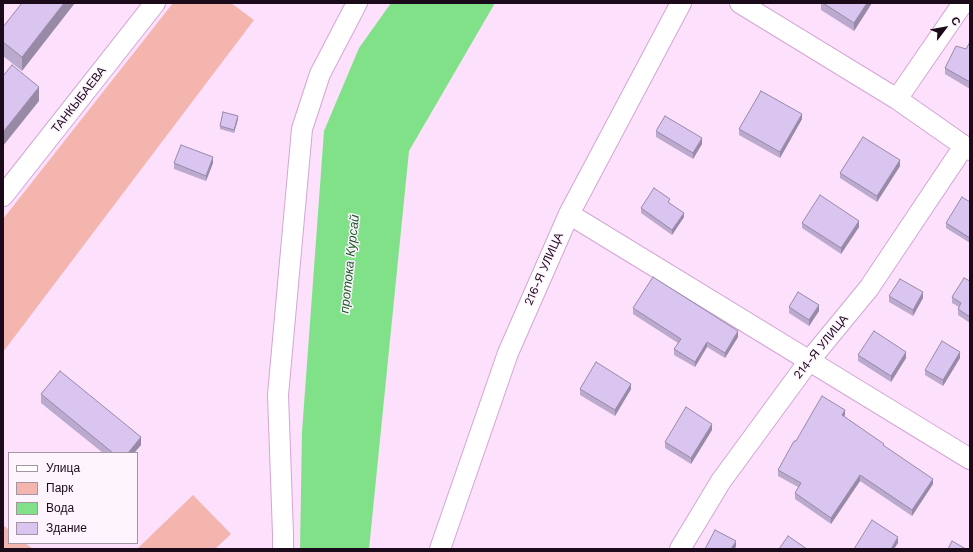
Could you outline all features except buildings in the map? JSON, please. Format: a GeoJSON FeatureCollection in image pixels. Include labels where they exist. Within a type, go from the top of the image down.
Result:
{"type":"FeatureCollection","features":[{"type":"Feature","properties":{"kind":"street","name":"ТАНКЫБАЕВА"},"geometry":{"type":"LineString","coordinates":[[3,196],[155,3]]}},
{"type":"Feature","properties":{"kind":"street"},"geometry":{"type":"LineString","coordinates":[[283,549],[284,534],[278,395],[302,129],[320,74],[357,3]]}},
{"type":"Feature","properties":{"kind":"street","name":"216-Я УЛИЦА"},"geometry":{"type":"LineString","coordinates":[[440,549],[508,353],[569,214],[681,3]]}},
{"type":"Feature","properties":{"kind":"street"},"geometry":{"type":"LineString","coordinates":[[740,3],[896,99],[967,148]]}},
{"type":"Feature","properties":{"kind":"street"},"geometry":{"type":"LineString","coordinates":[[896,99],[963,3]]}},
{"type":"Feature","properties":{"kind":"street","name":"214-Я УЛИЦА"},"geometry":{"type":"LineString","coordinates":[[680,549],[721,481],[809,361],[869,288],[967,148]]}},
{"type":"Feature","properties":{"kind":"street"},"geometry":{"type":"LineString","coordinates":[[569,214],[970,459]]}},
{"type":"Feature","properties":{"kind":"green space"},"geometry":{"type":"Polygon","coordinates":[[[173,3],[231,3],[254,20],[3,352],[3,219],[173,3]]]}},
{"type":"Feature","properties":{"kind":"green space"},"geometry":{"type":"Polygon","coordinates":[[[193,495],[231,534],[215,549],[137,549],[193,495]]]}},
{"type":"Feature","properties":{"kind":"green space"},"geometry":{"type":"Polygon","coordinates":[[[3,525],[8,529],[8,544],[26,544],[33,549],[3,549],[3,525]]]}},
{"type":"Feature","properties":{"kind":"water","name":"протока Курсай"},"geometry":{"type":"Polygon","coordinates":[[[391,3],[495,3],[409,151],[369,549],[300,549],[302,432],[324,131],[359,48],[391,3]]]}}]}
